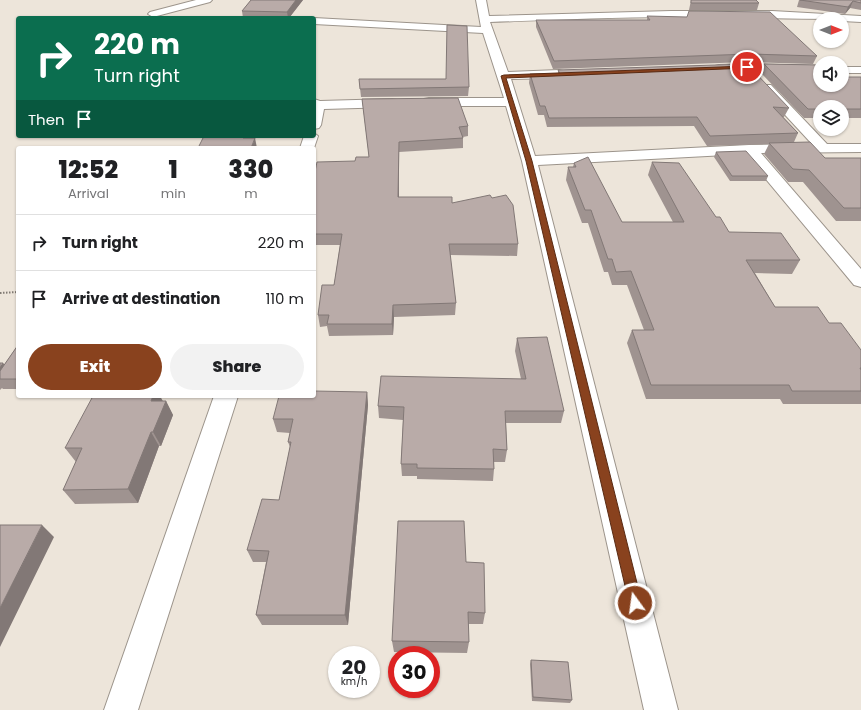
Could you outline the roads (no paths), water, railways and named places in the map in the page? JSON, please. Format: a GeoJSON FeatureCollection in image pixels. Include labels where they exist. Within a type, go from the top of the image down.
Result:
{"type":"FeatureCollection","features":[{"type":"Feature","properties":{"kind":"street"},"geometry":{"type":"LineString","coordinates":[[153,14],[207,0]]}},
{"type":"Feature","properties":{"kind":"street"},"geometry":{"type":"LineString","coordinates":[[316,21],[484,16],[671,14],[772,14],[861,19]]}},
{"type":"Feature","properties":{"kind":"street"},"geometry":{"type":"LineString","coordinates":[[484,16],[504,76],[529,161],[661,710]]}},
{"type":"Feature","properties":{"kind":"street"},"geometry":{"type":"LineString","coordinates":[[747,67],[823,148]]}},
{"type":"Feature","properties":{"kind":"street"},"geometry":{"type":"LineString","coordinates":[[707,68],[747,67],[813,69]]}},
{"type":"Feature","properties":{"kind":"street"},"geometry":{"type":"LineString","coordinates":[[849,70],[861,70]]}},
{"type":"Feature","properties":{"kind":"street"},"geometry":{"type":"LineString","coordinates":[[504,76],[574,74]]}},
{"type":"Feature","properties":{"kind":"street"},"geometry":{"type":"LineString","coordinates":[[416,102],[511,102]]}},
{"type":"Feature","properties":{"kind":"street"},"geometry":{"type":"LineString","coordinates":[[316,104],[401,103]]}},
{"type":"Feature","properties":{"kind":"street"},"geometry":{"type":"LineString","coordinates":[[529,161],[749,149],[861,148]]}},
{"type":"Feature","properties":{"kind":"street"},"geometry":{"type":"LineString","coordinates":[[749,149],[861,281]]}},
{"type":"Feature","properties":{"kind":"street"},"geometry":{"type":"LineString","coordinates":[[121,710],[225,398]]}}]}
